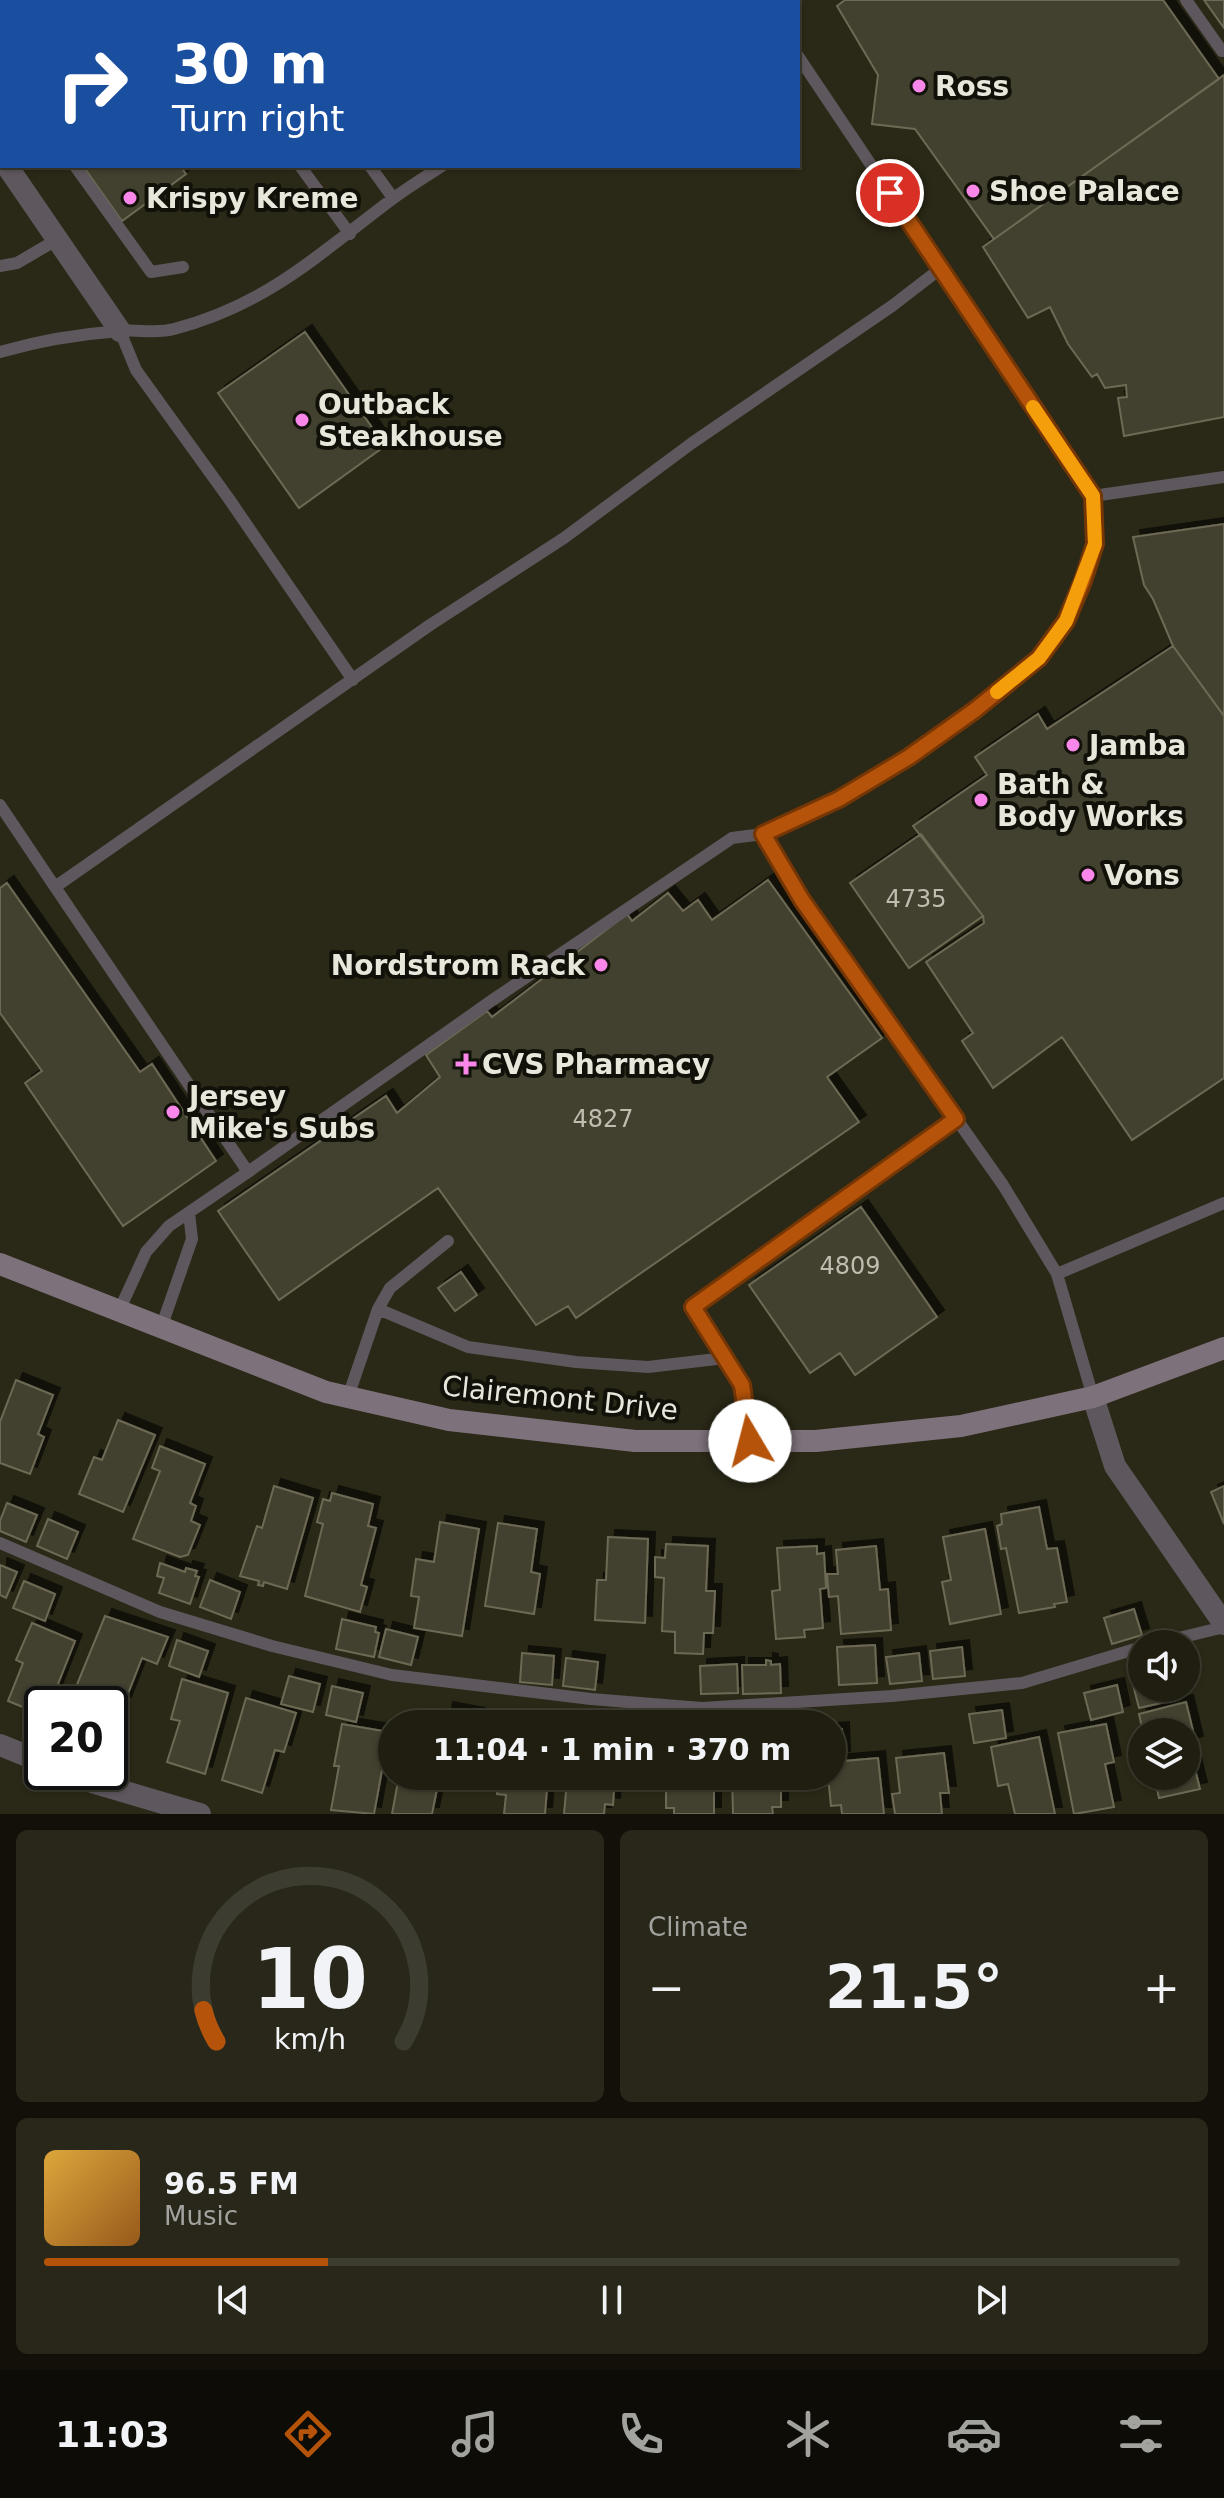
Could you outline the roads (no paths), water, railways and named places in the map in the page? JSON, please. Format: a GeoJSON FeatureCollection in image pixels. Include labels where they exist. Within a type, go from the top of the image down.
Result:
{"type":"FeatureCollection","features":[{"type":"Feature","properties":{"kind":"main road","name":"Clairemont Drive"},"geometry":{"type":"LineString","coordinates":[[0,1264],[326,1392],[449,1420],[635,1441],[816,1441],[961,1426],[1093,1397],[1224,1348]]}},
{"type":"Feature","properties":{"kind":"street"},"geometry":{"type":"LineString","coordinates":[[8,168],[120,331]]}},
{"type":"Feature","properties":{"kind":"street"},"geometry":{"type":"LineString","coordinates":[[1093,1397],[1115,1466],[1224,1626]]}},
{"type":"Feature","properties":{"kind":"street"},"geometry":{"type":"LineString","coordinates":[[0,1745],[24,1755]]}},
{"type":"Feature","properties":{"kind":"street"},"geometry":{"type":"LineString","coordinates":[[119,1790],[200,1814]]}},
{"type":"Feature","properties":{"kind":"lane"},"geometry":{"type":"LineString","coordinates":[[1186,0],[1222,51]]}},
{"type":"Feature","properties":{"kind":"lane"},"geometry":{"type":"LineString","coordinates":[[119,1311],[146,1252],[169,1226],[505,991],[732,838],[763,834],[839,799],[909,757],[975,710],[1039,658],[1066,621],[1095,544],[1093,496],[800,59]]}},
{"type":"Feature","properties":{"kind":"lane"},"geometry":{"type":"LineString","coordinates":[[76,168],[151,272],[183,267]]}},
{"type":"Feature","properties":{"kind":"lane"},"geometry":{"type":"LineString","coordinates":[[301,168],[350,234]]}},
{"type":"Feature","properties":{"kind":"lane"},"geometry":{"type":"LineString","coordinates":[[371,168],[393,198]]}},
{"type":"Feature","properties":{"kind":"lane"},"geometry":{"type":"LineString","coordinates":[[0,352],[25,345],[120,331],[169,331],[203,321],[253,300],[439,168]]}},
{"type":"Feature","properties":{"kind":"lane"},"geometry":{"type":"LineString","coordinates":[[0,266],[17,263],[58,239]]}},
{"type":"Feature","properties":{"kind":"lane"},"geometry":{"type":"LineString","coordinates":[[55,887],[430,625],[564,538],[692,443],[892,306],[940,269]]}},
{"type":"Feature","properties":{"kind":"lane"},"geometry":{"type":"LineString","coordinates":[[120,331],[136,370],[353,680]]}},
{"type":"Feature","properties":{"kind":"lane"},"geometry":{"type":"LineString","coordinates":[[1093,496],[1224,477]]}},
{"type":"Feature","properties":{"kind":"lane"},"geometry":{"type":"LineString","coordinates":[[0,805],[248,1172]]}},
{"type":"Feature","properties":{"kind":"lane"},"geometry":{"type":"LineString","coordinates":[[763,834],[802,900],[1003,1185],[1057,1274],[1093,1397]]}},
{"type":"Feature","properties":{"kind":"lane"},"geometry":{"type":"LineString","coordinates":[[750,1441],[742,1385],[693,1307],[956,1119]]}},
{"type":"Feature","properties":{"kind":"lane"},"geometry":{"type":"LineString","coordinates":[[1057,1274],[1224,1203]]}},
{"type":"Feature","properties":{"kind":"lane"},"geometry":{"type":"LineString","coordinates":[[161,1328],[192,1239],[189,1213]]}},
{"type":"Feature","properties":{"kind":"lane"},"geometry":{"type":"LineString","coordinates":[[348,1397],[378,1309],[390,1288],[413,1266],[448,1241]]}},
{"type":"Feature","properties":{"kind":"lane"},"geometry":{"type":"LineString","coordinates":[[378,1309],[468,1347],[576,1362],[648,1367],[725,1358]]}},
{"type":"Feature","properties":{"kind":"lane"},"geometry":{"type":"LineString","coordinates":[[0,1543],[160,1612],[272,1646],[392,1675],[591,1699],[702,1708],[892,1696],[1022,1683],[1128,1651]]}},
{"type":"Feature","properties":{"kind":"lane"},"geometry":{"type":"LineString","coordinates":[[1200,1632],[1224,1626]]}},
{"type":"Feature","properties":{"kind":"place","name":"Ross"},"geometry":{"type":"Point","coordinates":[919,86]}},
{"type":"Feature","properties":{"kind":"place","name":"Shoe Palace"},"geometry":{"type":"Point","coordinates":[973,191]}},
{"type":"Feature","properties":{"kind":"place","name":"Krispy Kreme"},"geometry":{"type":"Point","coordinates":[130,198]}},
{"type":"Feature","properties":{"kind":"place","name":"Outback Steakhouse"},"geometry":{"type":"Point","coordinates":[302,420]}},
{"type":"Feature","properties":{"kind":"place","name":"Jamba"},"geometry":{"type":"Point","coordinates":[1073,745]}},
{"type":"Feature","properties":{"kind":"place","name":"Bath & Body Works"},"geometry":{"type":"Point","coordinates":[981,800]}},
{"type":"Feature","properties":{"kind":"place","name":"Vons"},"geometry":{"type":"Point","coordinates":[1088,875]}},
{"type":"Feature","properties":{"kind":"place","name":"Nordstrom Rack"},"geometry":{"type":"Point","coordinates":[601,965]}},
{"type":"Feature","properties":{"kind":"place","name":"CVS Pharmacy"},"geometry":{"type":"Point","coordinates":[466,1064]}},
{"type":"Feature","properties":{"kind":"place","name":"Jersey Mike's Subs"},"geometry":{"type":"Point","coordinates":[173,1112]}}]}
